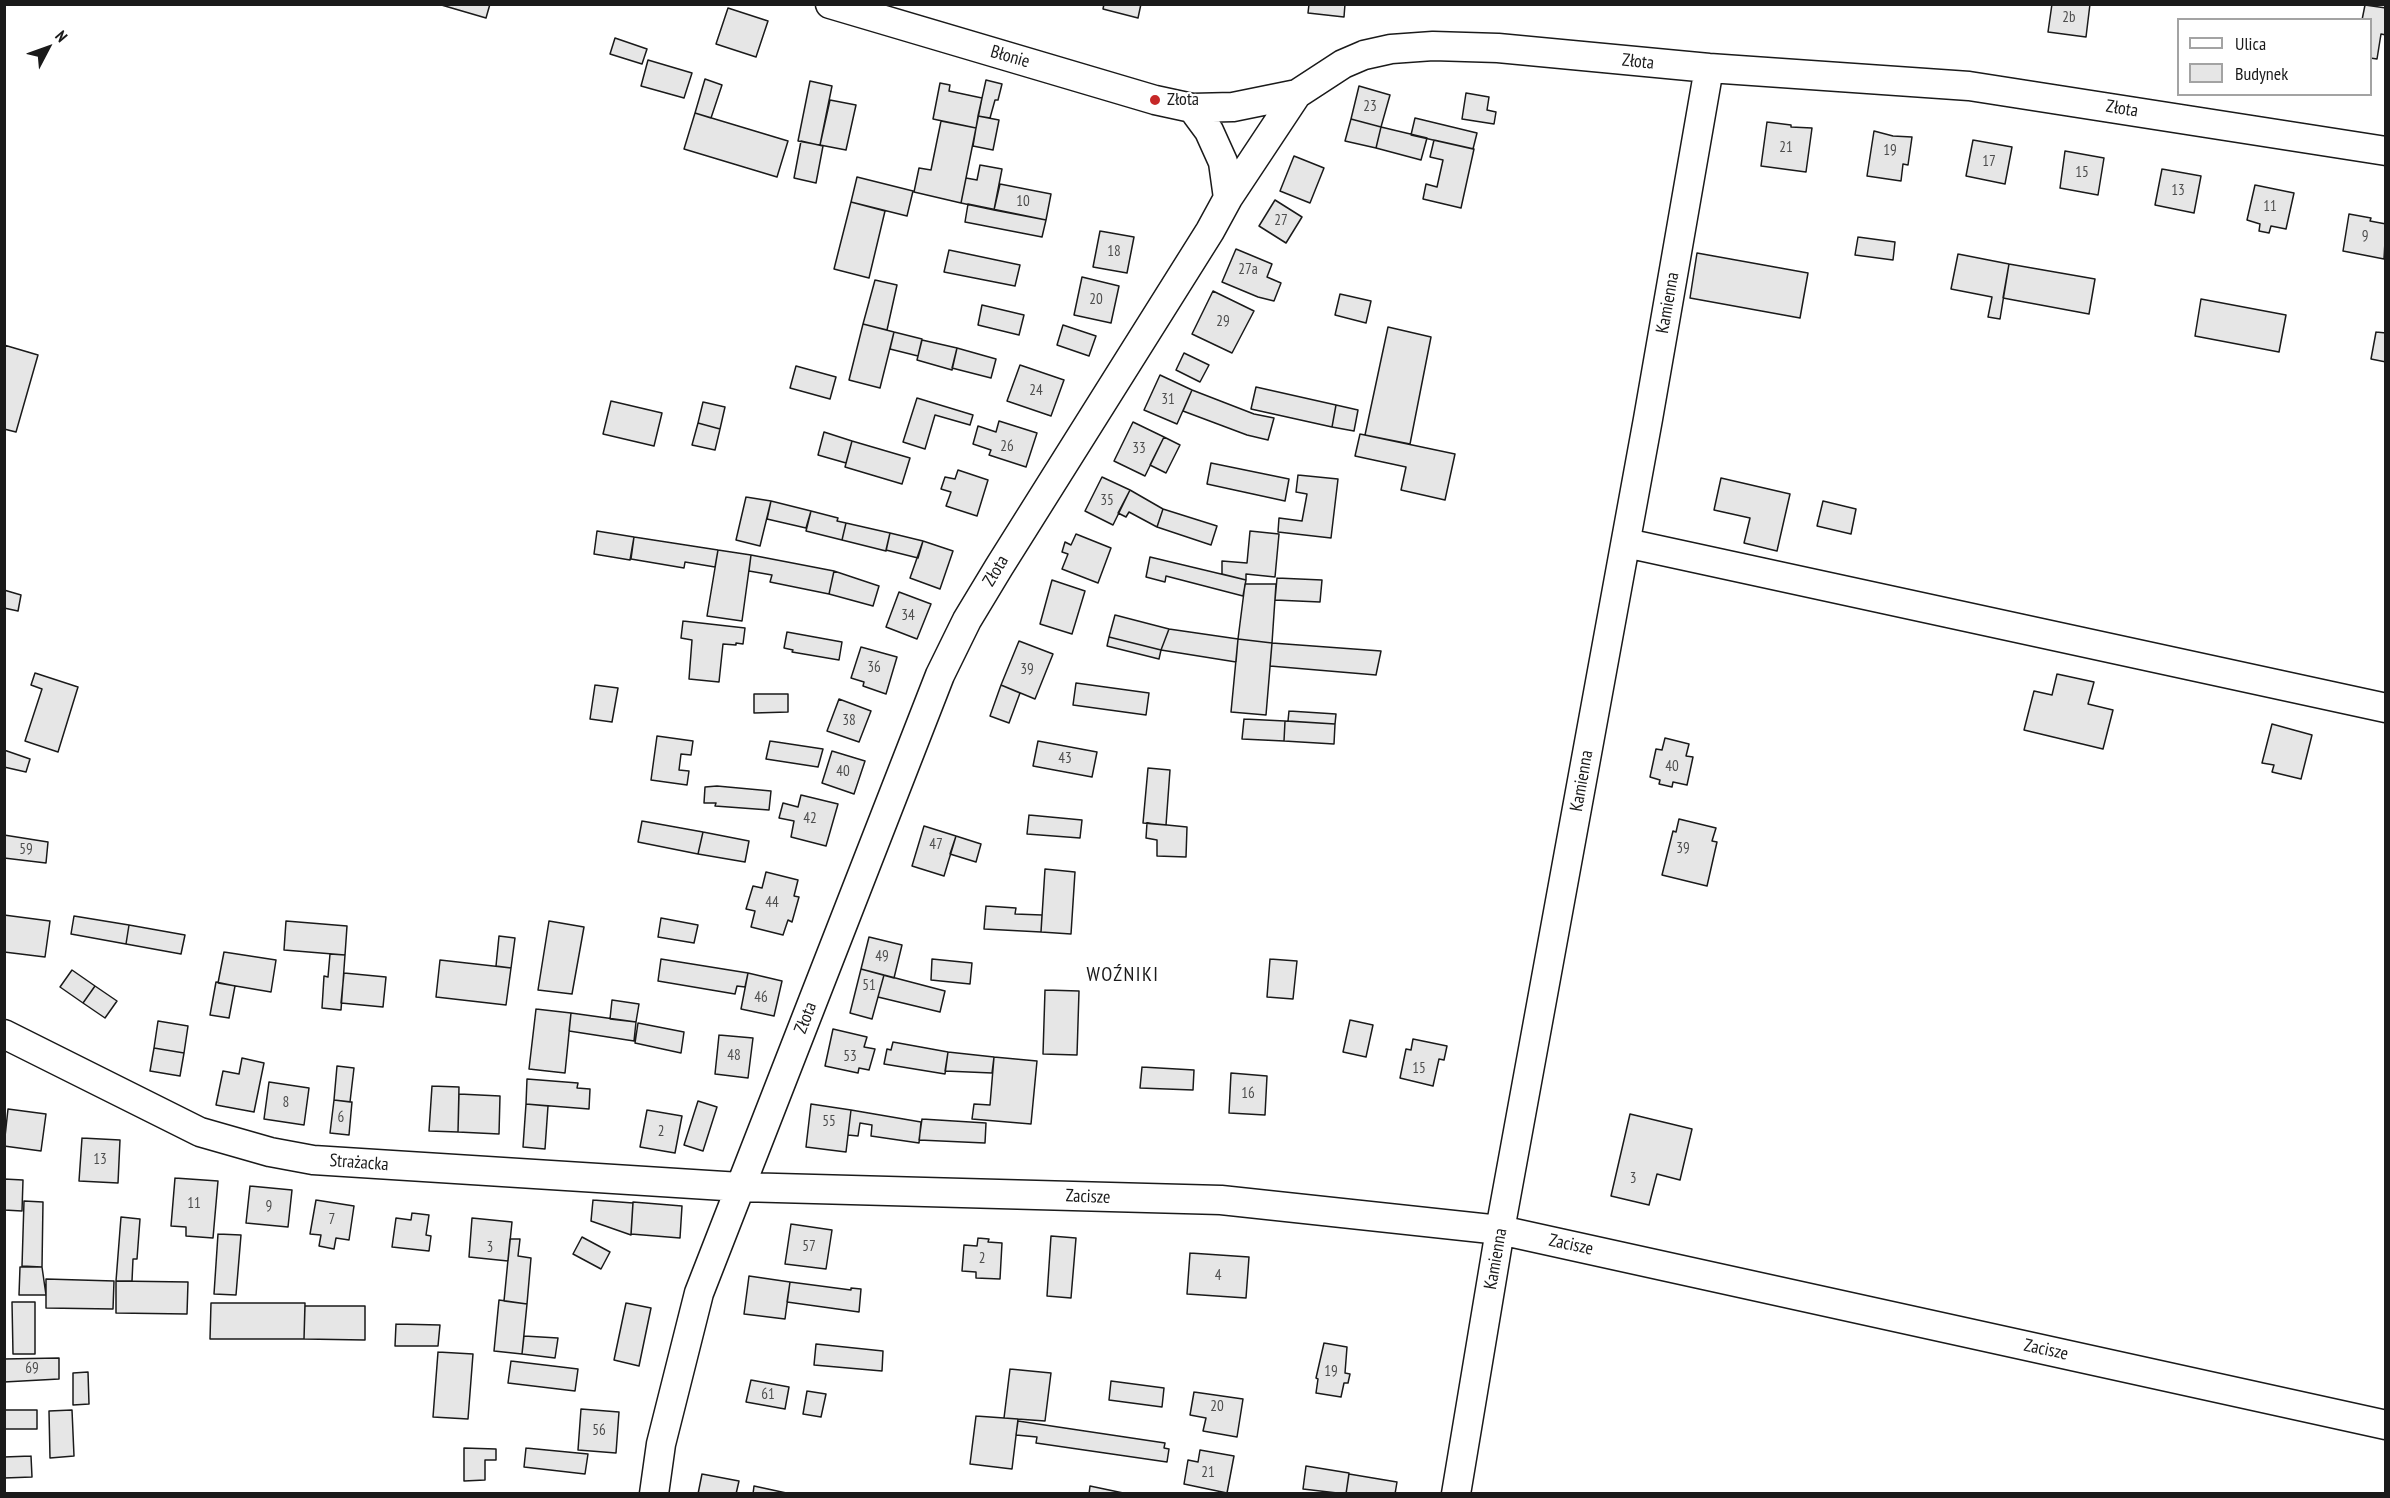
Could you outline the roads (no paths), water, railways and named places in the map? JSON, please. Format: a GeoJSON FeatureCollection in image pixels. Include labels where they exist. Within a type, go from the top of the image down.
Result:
{"type":"FeatureCollection","features":[{"type":"Feature","properties":{"kind":"street","name":"Błonie"},"geometry":{"type":"LineString","coordinates":[[830,4],[1155,100],[1192,108],[1233,107],[1297,94]]}},
{"type":"Feature","properties":{"kind":"street","name":"Złota"},"geometry":{"type":"LineString","coordinates":[[654,1494],[661,1444],[699,1293],[918,727],[967,620],[1210,231],[1228,198],[1297,94],[1329,72],[1364,55],[1391,49],[1433,46],[1498,48],[1709,68],[1969,86],[2385,151]]}},
{"type":"Feature","properties":{"kind":"street","name":"Kamienna"},"geometry":{"type":"LineString","coordinates":[[1456,1494],[1500,1230],[1626,543],[1709,68]]}},
{"type":"Feature","properties":{"kind":"street"},"geometry":{"type":"LineString","coordinates":[[1192,108],[1209,131],[1223,162],[1228,198]]}},
{"type":"Feature","properties":{"kind":"street"},"geometry":{"type":"LineString","coordinates":[[1626,543],[2385,708]]}},
{"type":"Feature","properties":{"kind":"street","name":"Strażacka"},"geometry":{"type":"LineString","coordinates":[[4,1034],[200,1132],[270,1152],[313,1160],[741,1187]]}},
{"type":"Feature","properties":{"kind":"street","name":"Zacisze"},"geometry":{"type":"LineString","coordinates":[[741,1187],[1221,1200],[1500,1230],[2385,1425]]}},
{"type":"Feature","properties":{"kind":"place","name":"Złota"},"geometry":{"type":"Point","coordinates":[1155,100]}},
{"type":"Feature","properties":{"kind":"district","name":"WOŹNIKI"},"geometry":{"type":"Point","coordinates":[1123,975]}}]}
